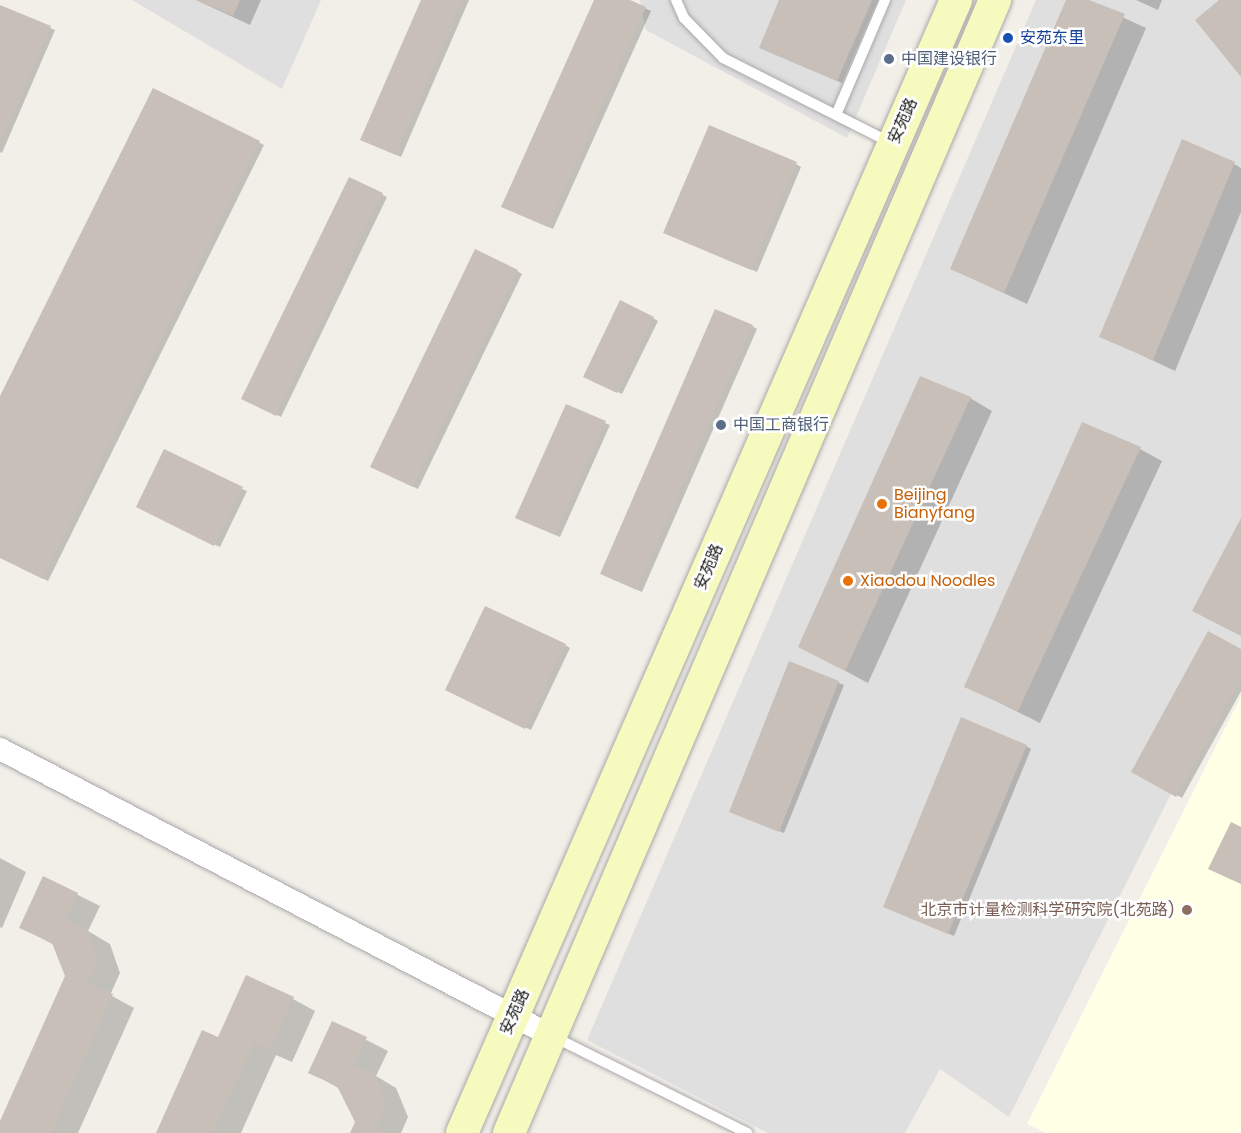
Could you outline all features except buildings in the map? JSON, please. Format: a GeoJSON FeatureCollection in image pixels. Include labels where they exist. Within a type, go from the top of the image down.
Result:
{"type":"FeatureCollection","features":[{"type":"Feature","properties":{"kind":"main road","name":"安苑路"},"geometry":{"type":"LineString","coordinates":[[462,1133],[956,0]]}},
{"type":"Feature","properties":{"kind":"main road"},"geometry":{"type":"LineString","coordinates":[[509,1133],[995,0]]}},
{"type":"Feature","properties":{"kind":"street"},"geometry":{"type":"LineString","coordinates":[[0,749],[552,1036]]}},
{"type":"Feature","properties":{"kind":"lane"},"geometry":{"type":"LineString","coordinates":[[676,0],[684,18],[723,58],[892,144]]}},
{"type":"Feature","properties":{"kind":"lane"},"geometry":{"type":"LineString","coordinates":[[836,115],[885,0]]}},
{"type":"Feature","properties":{"kind":"lane"},"geometry":{"type":"LineString","coordinates":[[552,1036],[747,1133]]}},
{"type":"Feature","properties":{"kind":"shaded area"},"geometry":{"type":"Polygon","coordinates":[[[132,0],[321,0],[282,89],[132,0]]]}},
{"type":"Feature","properties":{"kind":"shaded area"},"geometry":{"type":"Polygon","coordinates":[[[640,0],[906,0],[847,138],[646,30],[640,0]]]}},
{"type":"Feature","properties":{"kind":"shaded area"},"geometry":{"type":"Polygon","coordinates":[[[1036,0],[1241,0],[1241,654],[1009,1117],[940,1069],[905,1133],[768,1133],[587,1040],[1036,0]]]}},
{"type":"Feature","properties":{"kind":"shaded area","name":"北京市计量检测科学研究院(北苑路)"},"geometry":{"type":"Polygon","coordinates":[[[1241,696],[1241,1133],[1046,1133],[1027,1124],[1241,696]]]}},
{"type":"Feature","properties":{"kind":"place","name":"安苑东里"},"geometry":{"type":"Point","coordinates":[1008,38]}},
{"type":"Feature","properties":{"kind":"place","name":"中国建设银行"},"geometry":{"type":"Point","coordinates":[889,59]}},
{"type":"Feature","properties":{"kind":"place","name":"中国工商银行"},"geometry":{"type":"Point","coordinates":[721,425]}},
{"type":"Feature","properties":{"kind":"place","name":"Beijing Bianyfang"},"geometry":{"type":"Point","coordinates":[882,504]}},
{"type":"Feature","properties":{"kind":"place","name":"Xiaodou Noodles"},"geometry":{"type":"Point","coordinates":[848,581]}},
{"type":"Feature","properties":{"kind":"place","name":"北京市计量检测科学研究院(北苑路)"},"geometry":{"type":"Point","coordinates":[1187,910]}}]}
